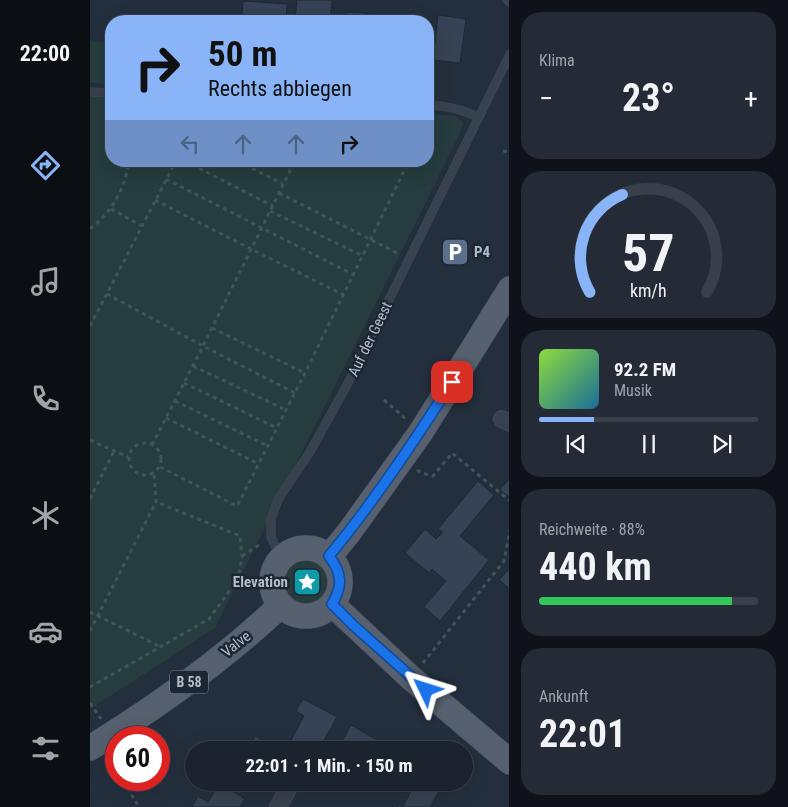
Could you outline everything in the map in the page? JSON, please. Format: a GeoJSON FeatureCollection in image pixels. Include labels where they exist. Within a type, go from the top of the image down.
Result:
{"type":"FeatureCollection","features":[{"type":"Feature","properties":{"kind":"main road"},"geometry":{"type":"LineString","coordinates":[[329,556],[350,531],[421,432],[509,289]]}},
{"type":"Feature","properties":{"kind":"main road"},"geometry":{"type":"LineString","coordinates":[[276,547],[292,550],[305,548],[318,550],[329,556],[336,565],[340,585],[332,604],[323,611],[301,616],[281,606],[275,597],[272,587],[276,547]]}},
{"type":"Feature","properties":{"kind":"main road"},"geometry":{"type":"LineString","coordinates":[[332,604],[412,678],[509,762]]}},
{"type":"Feature","properties":{"kind":"main road","name":"Valve"},"geometry":{"type":"LineString","coordinates":[[90,748],[184,686],[281,606]]}},
{"type":"Feature","properties":{"kind":"street"},"geometry":{"type":"LineString","coordinates":[[278,807],[287,791]]}},
{"type":"Feature","properties":{"kind":"lane","name":"Auf der Geest"},"geometry":{"type":"LineString","coordinates":[[276,547],[271,519],[280,498],[310,452],[348,383],[509,54]]}},
{"type":"Feature","properties":{"kind":"lane"},"geometry":{"type":"LineString","coordinates":[[90,92],[105,92]]}},
{"type":"Feature","properties":{"kind":"lane"},"geometry":{"type":"LineString","coordinates":[[434,105],[463,110],[479,117]]}},
{"type":"Feature","properties":{"kind":"path"},"geometry":{"type":"LineString","coordinates":[[503,151],[509,152]]}},
{"type":"Feature","properties":{"kind":"path"},"geometry":{"type":"LineString","coordinates":[[90,229],[111,209],[120,193],[128,167]]}},
{"type":"Feature","properties":{"kind":"path"},"geometry":{"type":"LineString","coordinates":[[90,326],[173,167]]}},
{"type":"Feature","properties":{"kind":"path"},"geometry":{"type":"LineString","coordinates":[[197,167],[273,206]]}},
{"type":"Feature","properties":{"kind":"path"},"geometry":{"type":"LineString","coordinates":[[250,167],[283,184]]}},
{"type":"Feature","properties":{"kind":"path"},"geometry":{"type":"LineString","coordinates":[[152,445],[292,167]]}},
{"type":"Feature","properties":{"kind":"path"},"geometry":{"type":"LineString","coordinates":[[160,467],[237,506],[305,374],[406,167]]}},
{"type":"Feature","properties":{"kind":"path"},"geometry":{"type":"LineString","coordinates":[[166,179],[354,275]]}},
{"type":"Feature","properties":{"kind":"path"},"geometry":{"type":"LineString","coordinates":[[279,193],[408,259]]}},
{"type":"Feature","properties":{"kind":"path"},"geometry":{"type":"LineString","coordinates":[[156,200],[344,295]]}},
{"type":"Feature","properties":{"kind":"path"},"geometry":{"type":"LineString","coordinates":[[111,209],[142,226]]}},
{"type":"Feature","properties":{"kind":"path"},"geometry":{"type":"LineString","coordinates":[[270,211],[362,256]]}},
{"type":"Feature","properties":{"kind":"path"},"geometry":{"type":"LineString","coordinates":[[108,294],[203,346],[295,393]]}},
{"type":"Feature","properties":{"kind":"path"},"geometry":{"type":"LineString","coordinates":[[212,328],[305,374]]}},
{"type":"Feature","properties":{"kind":"path"},"geometry":{"type":"LineString","coordinates":[[193,366],[286,410]]}},
{"type":"Feature","properties":{"kind":"path"},"geometry":{"type":"LineString","coordinates":[[184,383],[277,428]]}},
{"type":"Feature","properties":{"kind":"path"},"geometry":{"type":"LineString","coordinates":[[384,400],[421,432]]}},
{"type":"Feature","properties":{"kind":"path"},"geometry":{"type":"LineString","coordinates":[[175,401],[268,446]]}},
{"type":"Feature","properties":{"kind":"path"},"geometry":{"type":"LineString","coordinates":[[166,418],[258,464]]}},
{"type":"Feature","properties":{"kind":"path"},"geometry":{"type":"LineString","coordinates":[[90,440],[128,457]]}},
{"type":"Feature","properties":{"kind":"path"},"geometry":{"type":"LineString","coordinates":[[145,443],[159,450],[162,458],[160,467],[154,473],[147,476],[139,475],[132,470],[128,463],[128,457],[131,450],[137,445],[145,443]]}},
{"type":"Feature","properties":{"kind":"path"},"geometry":{"type":"LineString","coordinates":[[90,497],[114,450]]}},
{"type":"Feature","properties":{"kind":"path"},"geometry":{"type":"LineString","coordinates":[[402,459],[422,473],[433,476],[452,453],[509,501]]}},
{"type":"Feature","properties":{"kind":"path"},"geometry":{"type":"LineString","coordinates":[[90,631],[156,502],[154,473]]}},
{"type":"Feature","properties":{"kind":"path"},"geometry":{"type":"LineString","coordinates":[[90,688],[209,619],[238,579],[242,557],[240,536],[156,502]]}},
{"type":"Feature","properties":{"kind":"path"},"geometry":{"type":"LineString","coordinates":[[438,644],[504,561],[509,530]]}},
{"type":"Feature","properties":{"kind":"path"},"geometry":{"type":"LineString","coordinates":[[242,557],[276,547]]}},
{"type":"Feature","properties":{"kind":"path"},"geometry":{"type":"LineString","coordinates":[[90,612],[161,647]]}},
{"type":"Feature","properties":{"kind":"path"},"geometry":{"type":"LineString","coordinates":[[90,703],[101,718]]}},
{"type":"Feature","properties":{"kind":"path"},"geometry":{"type":"LineString","coordinates":[[129,791],[139,807]]}},
{"type":"Feature","properties":{"kind":"green space"},"geometry":{"type":"Polygon","coordinates":[[[90,41],[105,42],[105,84],[90,83],[90,41]]]}},
{"type":"Feature","properties":{"kind":"green space"},"geometry":{"type":"Polygon","coordinates":[[[90,96],[105,97],[105,167],[434,167],[434,114],[455,116],[463,122],[461,131],[215,628],[90,709],[90,96]]]}},
{"type":"Feature","properties":{"kind":"green space"},"geometry":{"type":"Polygon","coordinates":[[[310,561],[318,564],[324,570],[327,582],[324,594],[318,600],[302,603],[294,600],[288,594],[285,578],[288,570],[294,564],[310,561]]]}},
{"type":"Feature","properties":{"kind":"building"},"geometry":{"type":"Polygon","coordinates":[[[297,0],[332,0],[331,15],[296,15],[297,0]]]}},
{"type":"Feature","properties":{"kind":"building"},"geometry":{"type":"Polygon","coordinates":[[[243,1],[287,4],[286,15],[242,15],[243,1]]]}},
{"type":"Feature","properties":{"kind":"building"},"geometry":{"type":"Polygon","coordinates":[[[347,12],[376,14],[376,15],[347,15],[347,12]]]}},
{"type":"Feature","properties":{"kind":"building"},"geometry":{"type":"Polygon","coordinates":[[[438,15],[466,19],[460,63],[434,60],[438,15]]]}},
{"type":"Feature","properties":{"kind":"building"},"geometry":{"type":"Polygon","coordinates":[[[509,479],[509,497],[500,490],[509,479]]]}},
{"type":"Feature","properties":{"kind":"building"},"geometry":{"type":"Polygon","coordinates":[[[478,481],[494,495],[460,536],[489,560],[440,621],[424,607],[446,581],[432,569],[429,573],[405,553],[425,529],[436,539],[443,532],[438,529],[478,481]]]}},
{"type":"Feature","properties":{"kind":"building"},"geometry":{"type":"Polygon","coordinates":[[[509,569],[509,588],[499,580],[509,569]]]}},
{"type":"Feature","properties":{"kind":"building"},"geometry":{"type":"Polygon","coordinates":[[[303,699],[337,717],[324,741],[291,741],[304,716],[296,711],[303,699]]]}},
{"type":"Feature","properties":{"kind":"building"},"geometry":{"type":"Polygon","coordinates":[[[351,725],[379,741],[342,741],[351,725]]]}},
{"type":"Feature","properties":{"kind":"building"},"geometry":{"type":"Polygon","coordinates":[[[255,736],[264,741],[252,741],[255,736]]]}},
{"type":"Feature","properties":{"kind":"building"},"geometry":{"type":"Polygon","coordinates":[[[214,791],[232,791],[245,799],[240,807],[192,807],[198,796],[208,802],[214,791]]]}},
{"type":"Feature","properties":{"kind":"building"},"geometry":{"type":"Polygon","coordinates":[[[411,791],[439,791],[430,807],[403,807],[411,791]]]}},
{"type":"Feature","properties":{"kind":"place","name":"P4"},"geometry":{"type":"Point","coordinates":[455,252]}},
{"type":"Feature","properties":{"kind":"place","name":"Elevation"},"geometry":{"type":"Point","coordinates":[307,582]}},
{"type":"Feature","properties":{"kind":"route"},"geometry":{"type":"LineString","coordinates":[[426,690],[332,604],[340,585],[336,565],[329,556],[350,531],[421,432],[452,382]]}}]}
